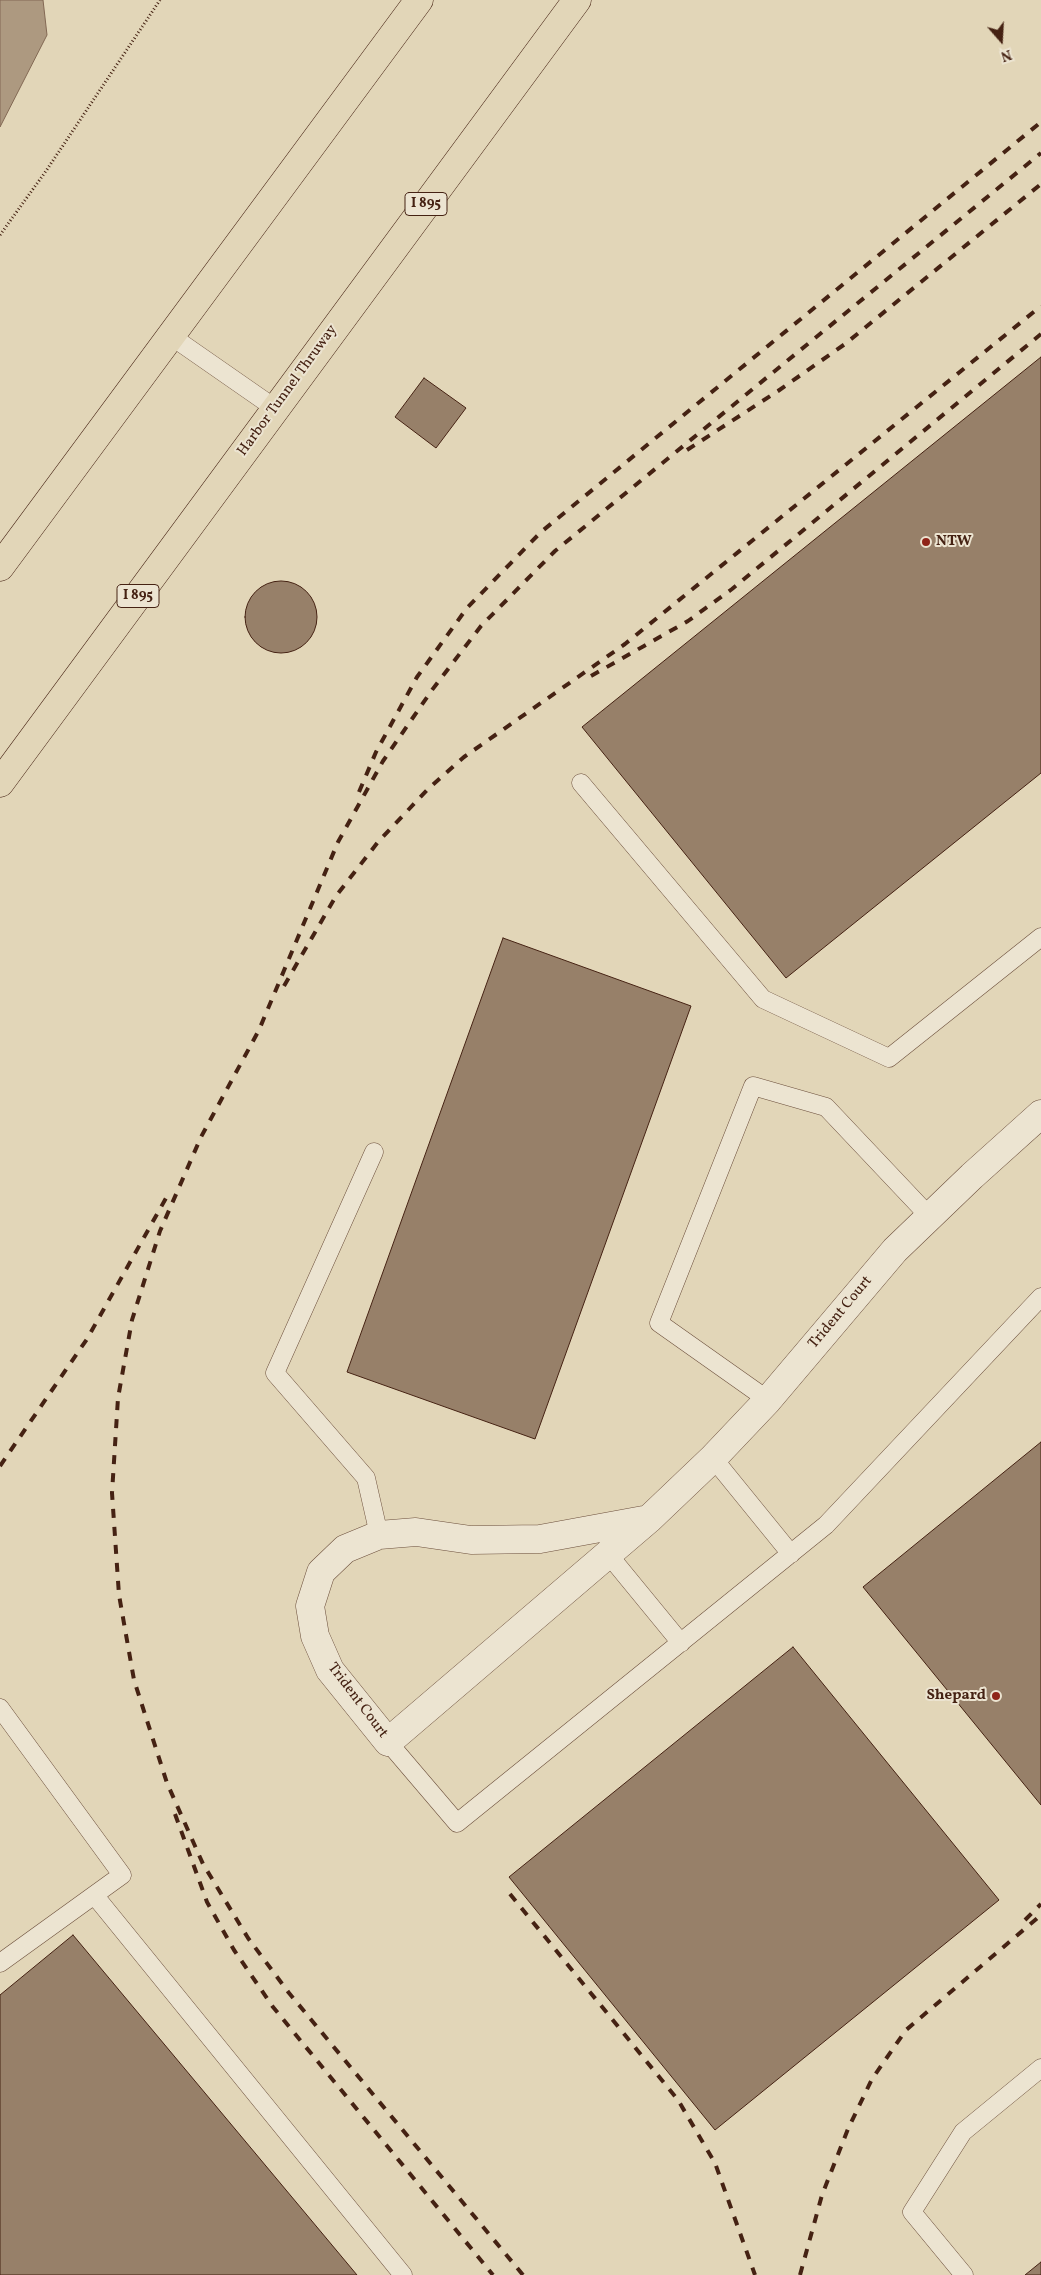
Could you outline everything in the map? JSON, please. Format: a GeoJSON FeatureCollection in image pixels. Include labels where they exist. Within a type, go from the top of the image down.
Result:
{"type":"FeatureCollection","features":[{"type":"Feature","properties":{"kind":"highway"},"geometry":{"type":"LineString","coordinates":[[0,567],[419,0]]}},
{"type":"Feature","properties":{"kind":"highway","name":"Harbor Tunnel Thruway"},"geometry":{"type":"LineString","coordinates":[[0,783],[577,0]]}},
{"type":"Feature","properties":{"kind":"street","name":"Trident Court"},"geometry":{"type":"LineString","coordinates":[[649,1519],[540,1539],[471,1540],[416,1532],[379,1535],[345,1549],[321,1572],[310,1606],[315,1636],[330,1670],[388,1742],[649,1519],[713,1458],[768,1400],[894,1250],[1041,1114]]}},
{"type":"Feature","properties":{"kind":"lane"},"geometry":{"type":"LineString","coordinates":[[171,336],[276,408]]}},
{"type":"Feature","properties":{"kind":"lane"},"geometry":{"type":"LineString","coordinates":[[581,783],[763,999],[889,1058],[1041,937]]}},
{"type":"Feature","properties":{"kind":"lane"},"geometry":{"type":"LineString","coordinates":[[768,1400],[659,1323],[753,1086],[826,1107],[930,1216]]}},
{"type":"Feature","properties":{"kind":"lane"},"geometry":{"type":"LineString","coordinates":[[374,1152],[275,1373],[366,1478],[379,1535]]}},
{"type":"Feature","properties":{"kind":"lane"},"geometry":{"type":"LineString","coordinates":[[388,1742],[457,1823],[826,1525],[1041,1297]]}},
{"type":"Feature","properties":{"kind":"lane"},"geometry":{"type":"LineString","coordinates":[[713,1458],[791,1554]]}},
{"type":"Feature","properties":{"kind":"lane"},"geometry":{"type":"LineString","coordinates":[[608,1554],[681,1643]]}},
{"type":"Feature","properties":{"kind":"lane"},"geometry":{"type":"LineString","coordinates":[[0,1708],[122,1875],[0,1963]]}},
{"type":"Feature","properties":{"kind":"lane"},"geometry":{"type":"LineString","coordinates":[[95,1896],[403,2275]]}},
{"type":"Feature","properties":{"kind":"lane"},"geometry":{"type":"LineString","coordinates":[[964,2275],[912,2212],[963,2132],[1041,2068]]}},
{"type":"Feature","properties":{"kind":"path"},"geometry":{"type":"LineString","coordinates":[[0,235],[46,171],[160,0]]}},
{"type":"Feature","properties":{"kind":"shaded area"},"geometry":{"type":"Polygon","coordinates":[[[0,0],[43,0],[47,35],[0,127],[0,0]]]}},
{"type":"Feature","properties":{"kind":"building","name":"NTW"},"geometry":{"type":"Polygon","coordinates":[[[1041,357],[1041,773],[786,978],[582,727],[1041,357]]]}},
{"type":"Feature","properties":{"kind":"building"},"geometry":{"type":"Polygon","coordinates":[[[424,378],[466,408],[436,448],[395,417],[424,378]]]}},
{"type":"Feature","properties":{"kind":"building"},"geometry":{"type":"Polygon","coordinates":[[[288,581],[307,591],[315,603],[317,617],[315,631],[307,643],[295,651],[274,653],[255,643],[247,631],[245,610],[255,591],[267,583],[288,581]]]}},
{"type":"Feature","properties":{"kind":"building"},"geometry":{"type":"Polygon","coordinates":[[[503,938],[691,1006],[535,1439],[347,1372],[503,938]]]}},
{"type":"Feature","properties":{"kind":"building","name":"Shepard"},"geometry":{"type":"Polygon","coordinates":[[[1041,1442],[1041,1805],[863,1587],[1041,1442]]]}},
{"type":"Feature","properties":{"kind":"building"},"geometry":{"type":"Polygon","coordinates":[[[793,1647],[999,1900],[715,2130],[509,1877],[793,1647]]]}},
{"type":"Feature","properties":{"kind":"building"},"geometry":{"type":"Polygon","coordinates":[[[73,1935],[357,2275],[0,2275],[0,1995],[73,1935]]]}},
{"type":"Feature","properties":{"kind":"building"},"geometry":{"type":"Polygon","coordinates":[[[1041,2262],[1041,2275],[1025,2275],[1041,2262]]]}},
{"type":"Feature","properties":{"kind":"railway"},"geometry":{"type":"LineString","coordinates":[[359,792],[376,752],[417,677],[467,608],[541,532],[1041,122]]}},
{"type":"Feature","properties":{"kind":"railway"},"geometry":{"type":"LineString","coordinates":[[523,2275],[289,1993],[248,1938],[203,1864],[167,1783],[134,1680],[119,1595],[112,1493],[118,1398],[132,1320],[160,1231],[201,1137],[259,1030],[338,842],[383,761],[432,690],[481,626],[555,551],[1041,153]]}},
{"type":"Feature","properties":{"kind":"railway"},"geometry":{"type":"LineString","coordinates":[[687,450],[778,391],[845,344],[1041,184]]}},
{"type":"Feature","properties":{"kind":"railway"},"geometry":{"type":"LineString","coordinates":[[284,986],[336,896],[378,842],[428,789],[464,757],[625,644],[1041,306]]}},
{"type":"Feature","properties":{"kind":"railway"},"geometry":{"type":"LineString","coordinates":[[591,676],[688,621],[732,589],[1041,334]]}},
{"type":"Feature","properties":{"kind":"railway"},"geometry":{"type":"LineString","coordinates":[[0,1466],[87,1339],[170,1191]]}},
{"type":"Feature","properties":{"kind":"railway"},"geometry":{"type":"LineString","coordinates":[[175,1814],[207,1902],[234,1950],[273,2007],[493,2275]]}},
{"type":"Feature","properties":{"kind":"railway"},"geometry":{"type":"LineString","coordinates":[[510,1894],[678,2100],[715,2163],[755,2275]]}},
{"type":"Feature","properties":{"kind":"railway"},"geometry":{"type":"LineString","coordinates":[[1025,1920],[1041,1904]]}},
{"type":"Feature","properties":{"kind":"railway"},"geometry":{"type":"LineString","coordinates":[[800,2275],[822,2195],[848,2129],[872,2079],[906,2030],[1041,1915]]}},
{"type":"Feature","properties":{"kind":"place","name":"NTW"},"geometry":{"type":"Point","coordinates":[926,542]}},
{"type":"Feature","properties":{"kind":"place","name":"Shepard"},"geometry":{"type":"Point","coordinates":[996,1696]}}]}
